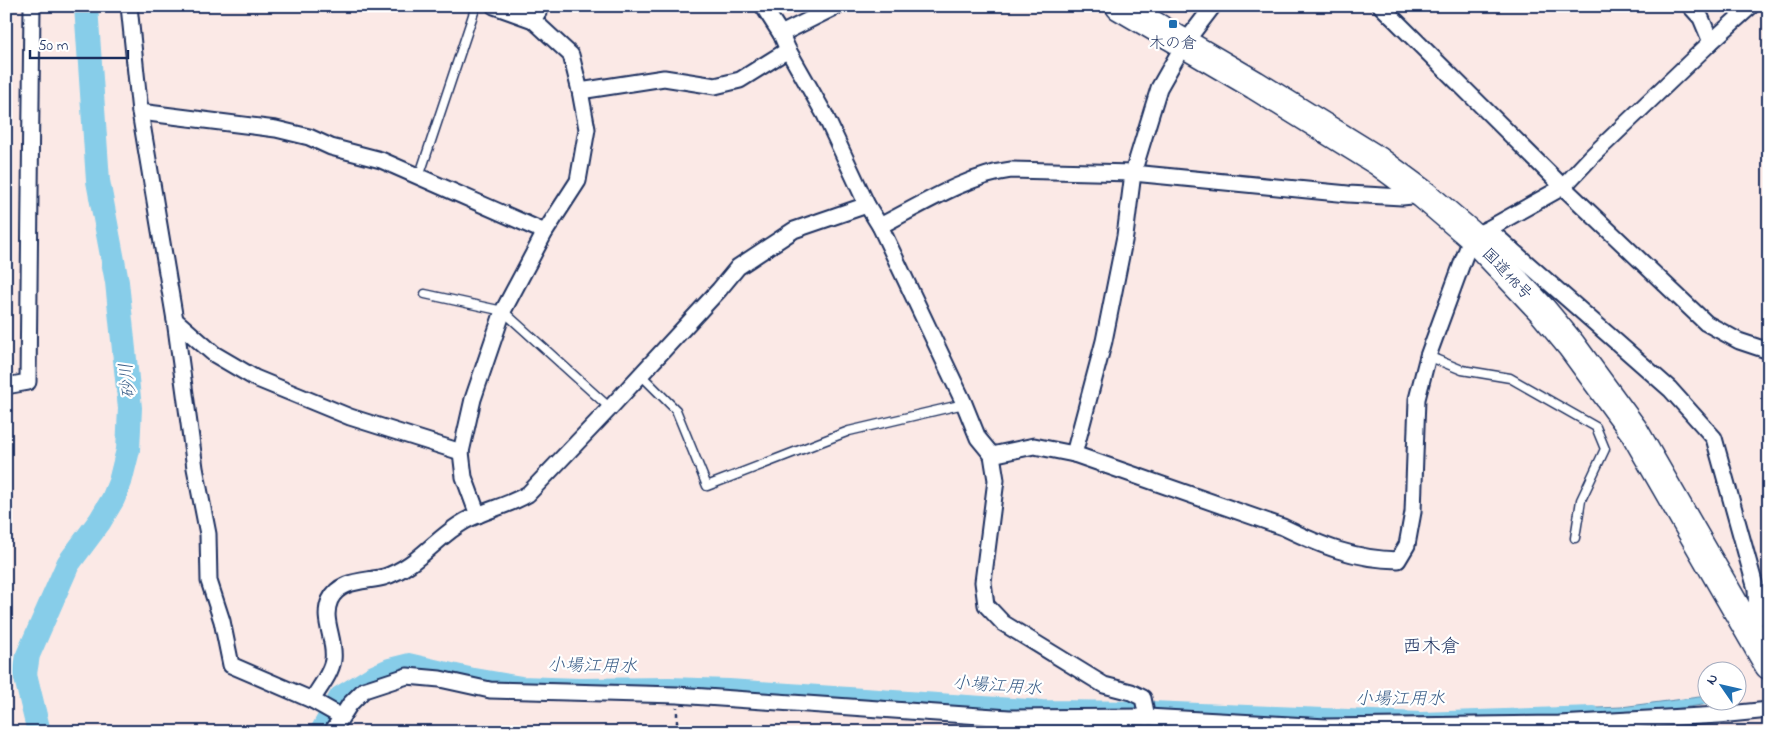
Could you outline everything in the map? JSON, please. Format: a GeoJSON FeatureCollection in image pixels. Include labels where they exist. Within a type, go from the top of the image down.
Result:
{"type":"FeatureCollection","features":[{"type":"Feature","properties":{"kind":"highway","name":"国道118号"},"geometry":{"type":"LineString","coordinates":[[1120,6],[1378,161],[1480,233],[1571,345],[1634,430],[1769,666]]}},
{"type":"Feature","properties":{"kind":"street"},"geometry":{"type":"LineString","coordinates":[[6,386],[28,382],[32,6]]}},
{"type":"Feature","properties":{"kind":"street"},"geometry":{"type":"LineString","coordinates":[[129,6],[140,112],[175,320],[195,468],[208,534],[208,581],[222,621],[231,665],[316,702],[335,713]]}},
{"type":"Feature","properties":{"kind":"street"},"geometry":{"type":"LineString","coordinates":[[478,515],[464,477],[462,452],[473,399],[503,311],[544,232],[578,181],[587,129],[571,55],[533,20],[494,6]]}},
{"type":"Feature","properties":{"kind":"street"},"geometry":{"type":"LineString","coordinates":[[533,20],[542,6]]}},
{"type":"Feature","properties":{"kind":"street"},"geometry":{"type":"LineString","coordinates":[[763,6],[781,34],[825,115],[867,205],[880,226],[964,404],[978,438],[992,455],[996,480],[982,582],[986,605],[1002,623],[1104,685],[1131,692],[1145,709]]}},
{"type":"Feature","properties":{"kind":"street"},"geometry":{"type":"LineString","coordinates":[[781,34],[837,6]]}},
{"type":"Feature","properties":{"kind":"street"},"geometry":{"type":"LineString","coordinates":[[1074,454],[1104,341],[1125,236],[1133,173],[1159,88],[1184,44],[1213,6]]}},
{"type":"Feature","properties":{"kind":"street"},"geometry":{"type":"LineString","coordinates":[[1381,6],[1563,187],[1706,323],[1739,341],[1769,351]]}},
{"type":"Feature","properties":{"kind":"street"},"geometry":{"type":"LineString","coordinates":[[1690,6],[1701,18],[1710,42]]}},
{"type":"Feature","properties":{"kind":"street"},"geometry":{"type":"LineString","coordinates":[[992,455],[1034,446],[1074,454],[1283,528],[1316,543],[1353,556],[1381,560],[1398,560],[1406,545],[1413,512],[1417,399],[1428,356],[1480,233],[1563,187],[1593,155],[1710,42],[1751,6]]}},
{"type":"Feature","properties":{"kind":"street"},"geometry":{"type":"LineString","coordinates":[[580,91],[664,78],[715,86],[740,80],[788,50]]}},
{"type":"Feature","properties":{"kind":"street"},"geometry":{"type":"LineString","coordinates":[[140,112],[276,129],[309,137],[331,147],[381,160],[544,232]]}},
{"type":"Feature","properties":{"kind":"street"},"geometry":{"type":"LineString","coordinates":[[880,226],[971,180],[993,172],[1011,170],[1133,173],[1348,194],[1402,197],[1424,195]]}},
{"type":"Feature","properties":{"kind":"street"},"geometry":{"type":"LineString","coordinates":[[316,702],[333,661],[333,646],[326,612],[331,598],[340,589],[352,582],[385,577],[402,569],[418,559],[448,532],[464,522],[515,502],[528,494],[641,375],[738,267],[794,230],[867,205]]}},
{"type":"Feature","properties":{"kind":"street"},"geometry":{"type":"LineString","coordinates":[[1480,233],[1670,389],[1714,438],[1756,589],[1756,617],[1749,632]]}},
{"type":"Feature","properties":{"kind":"street"},"geometry":{"type":"LineString","coordinates":[[175,320],[214,354],[255,378],[350,417],[462,452]]}},
{"type":"Feature","properties":{"kind":"street"},"geometry":{"type":"LineString","coordinates":[[332,732],[350,704],[364,690],[407,676],[440,679],[490,690],[677,695],[1009,725],[1145,709],[1326,727],[1559,724],[1719,715],[1769,710]]}},
{"type":"Feature","properties":{"kind":"lane"},"geometry":{"type":"LineString","coordinates":[[419,177],[476,6]]}},
{"type":"Feature","properties":{"kind":"lane"},"geometry":{"type":"LineString","coordinates":[[425,294],[503,311],[610,408]]}},
{"type":"Feature","properties":{"kind":"lane"},"geometry":{"type":"LineString","coordinates":[[1428,356],[1462,370],[1510,378],[1596,427],[1605,449],[1581,500],[1575,538]]}},
{"type":"Feature","properties":{"kind":"lane"},"geometry":{"type":"LineString","coordinates":[[641,375],[676,410],[707,486],[849,431],[964,404]]}},
{"type":"Feature","properties":{"kind":"path"},"geometry":{"type":"LineString","coordinates":[[677,695],[677,732]]}},
{"type":"Feature","properties":{"kind":"water"},"geometry":{"type":"Polygon","coordinates":[[[1698,697],[1698,706],[1621,717],[1575,718],[1574,709],[1621,707],[1698,697]]]}},
{"type":"Feature","properties":{"kind":"waterway","name":"砂川"},"geometry":{"type":"LineString","coordinates":[[39,732],[25,674],[28,655],[68,564],[100,521],[113,499],[120,482],[128,450],[130,408],[117,282],[98,181],[86,6]]}},
{"type":"Feature","properties":{"kind":"waterway","name":"小場江用水"},"geometry":{"type":"LineString","coordinates":[[316,732],[337,694],[371,673],[389,665],[409,660],[474,675],[521,683],[729,686],[1042,707],[1151,708],[1421,719],[1593,713]]}},
{"type":"Feature","properties":{"kind":"place","name":"木の倉"},"geometry":{"type":"Point","coordinates":[1173,24]}},
{"type":"Feature","properties":{"kind":"district","name":"西木倉"},"geometry":{"type":"Point","coordinates":[1431,645]}}]}
